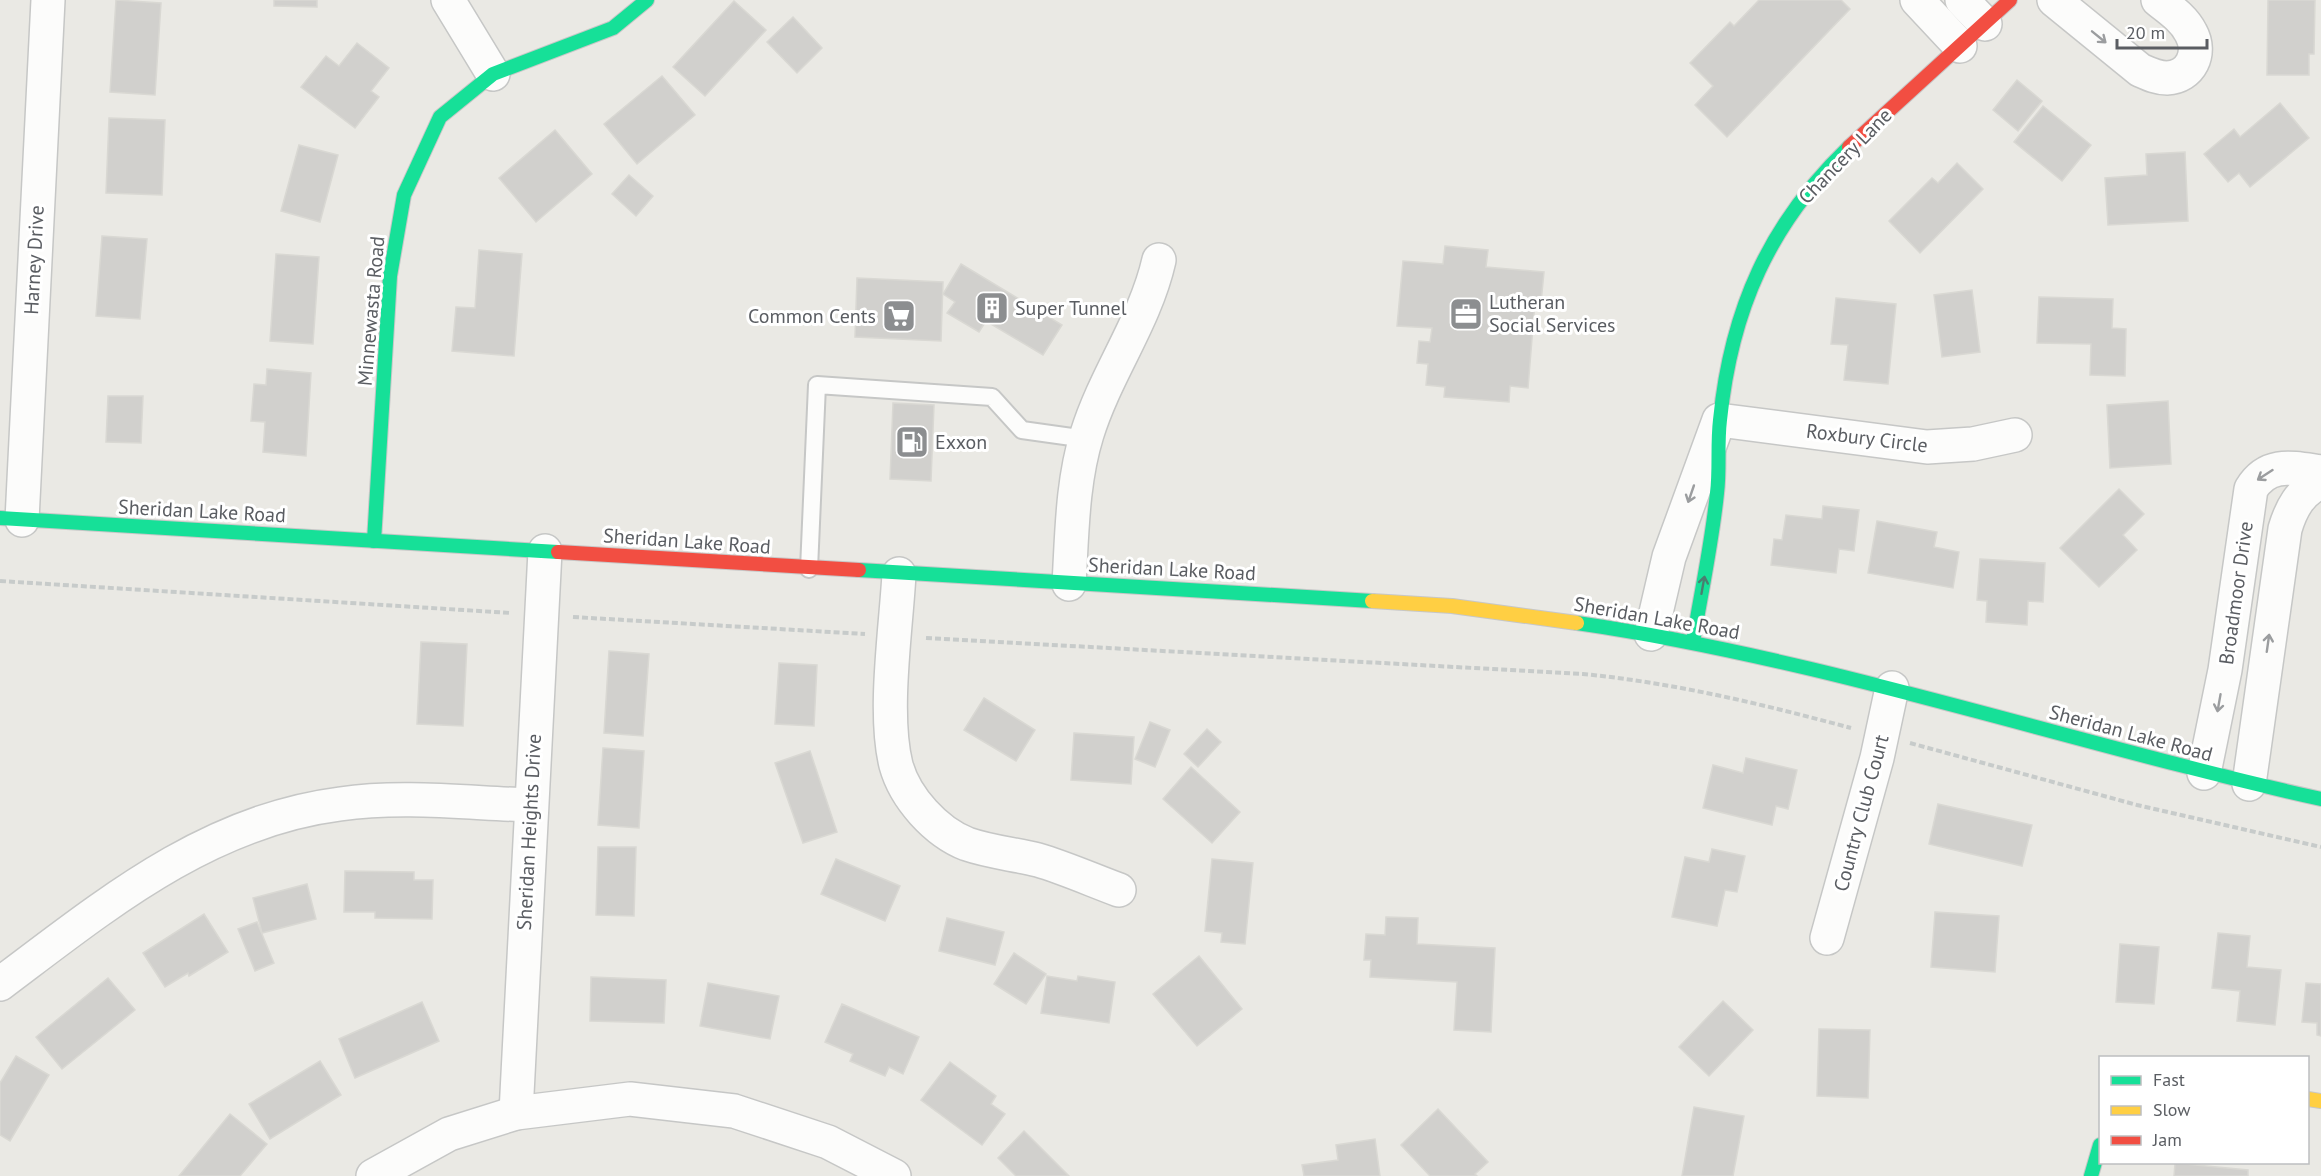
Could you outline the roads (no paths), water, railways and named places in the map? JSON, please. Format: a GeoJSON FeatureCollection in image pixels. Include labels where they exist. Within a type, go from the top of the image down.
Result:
{"type":"FeatureCollection","features":[{"type":"Feature","properties":{"kind":"main road","name":"Minnewasta Road"},"geometry":{"type":"LineString","coordinates":[[374,541],[390,276],[404,195],[440,117],[493,74],[613,28],[647,0]]}},
{"type":"Feature","properties":{"kind":"main road","name":"Chancery Lane"},"geometry":{"type":"LineString","coordinates":[[1693,642],[1717,496],[1719,420],[1739,320],[1753,279],[1770,243],[1794,208],[1823,174],[2010,0]]}},
{"type":"Feature","properties":{"kind":"main road","name":"Sheridan Lake Road"},"geometry":{"type":"LineString","coordinates":[[11,519],[899,574],[1420,603],[1651,634],[1693,642],[1892,688],[2204,773],[2321,799]]}},
{"type":"Feature","properties":{"kind":"main road"},"geometry":{"type":"LineString","coordinates":[[2091,1176],[2099,1148]]}},
{"type":"Feature","properties":{"kind":"street","name":"Harney Drive"},"geometry":{"type":"LineString","coordinates":[[11,519],[48,0]]}},
{"type":"Feature","properties":{"kind":"street"},"geometry":{"type":"LineString","coordinates":[[448,0],[493,74]]}},
{"type":"Feature","properties":{"kind":"street"},"geometry":{"type":"LineString","coordinates":[[1917,0],[1960,46]]}},
{"type":"Feature","properties":{"kind":"street"},"geometry":{"type":"LineString","coordinates":[[1962,0],[1985,24]]}},
{"type":"Feature","properties":{"kind":"street"},"geometry":{"type":"LineString","coordinates":[[2054,0],[2140,70],[2156,77],[2170,78],[2186,71],[2194,61],[2197,46],[2184,21],[2158,0]]}},
{"type":"Feature","properties":{"kind":"street"},"geometry":{"type":"LineString","coordinates":[[1069,584],[1073,514],[1086,439],[1147,305],[1160,260]]}},
{"type":"Feature","properties":{"kind":"street","name":"Roxbury Circle"},"geometry":{"type":"LineString","coordinates":[[1719,420],[1927,447],[1950,447],[2015,435]]}},
{"type":"Feature","properties":{"kind":"street","name":"Chancery Lane"},"geometry":{"type":"LineString","coordinates":[[1651,634],[1669,557],[1719,420]]}},
{"type":"Feature","properties":{"kind":"street","name":"Broadmoor Drive"},"geometry":{"type":"LineString","coordinates":[[2204,773],[2225,670],[2251,489],[2264,472],[2274,469],[2321,472]]}},
{"type":"Feature","properties":{"kind":"street","name":"Broadmoor Drive"},"geometry":{"type":"LineString","coordinates":[[2249,784],[2285,530],[2291,510],[2302,495],[2321,482]]}},
{"type":"Feature","properties":{"kind":"street","name":"Sheridan Heights Drive"},"geometry":{"type":"LineString","coordinates":[[516,1113],[530,805],[545,551]]}},
{"type":"Feature","properties":{"kind":"street"},"geometry":{"type":"LineString","coordinates":[[899,574],[891,699],[892,737],[897,765],[904,784],[932,822],[968,844],[1041,861],[1119,890]]}},
{"type":"Feature","properties":{"kind":"street","name":"Country Club Court"},"geometry":{"type":"LineString","coordinates":[[1827,938],[1882,736],[1892,688]]}},
{"type":"Feature","properties":{"kind":"street"},"geometry":{"type":"LineString","coordinates":[[0,984],[112,899],[154,872],[224,837],[272,819],[303,810],[371,801],[530,805]]}},
{"type":"Feature","properties":{"kind":"street"},"geometry":{"type":"LineString","coordinates":[[373,1176],[449,1134],[516,1113],[630,1099],[734,1111],[828,1142],[894,1176]]}},
{"type":"Feature","properties":{"kind":"lane"},"geometry":{"type":"LineString","coordinates":[[809,568],[817,386],[992,397],[1022,430],[1086,439]]}},
{"type":"Feature","properties":{"kind":"place","name":"Super Tunnel"},"geometry":{"type":"Point","coordinates":[992,308]}},
{"type":"Feature","properties":{"kind":"place","name":"Lutheran Social Services"},"geometry":{"type":"Point","coordinates":[1466,314]}},
{"type":"Feature","properties":{"kind":"place","name":"Common Cents"},"geometry":{"type":"Point","coordinates":[899,316]}},
{"type":"Feature","properties":{"kind":"place","name":"Exxon"},"geometry":{"type":"Point","coordinates":[912,442]}}]}
